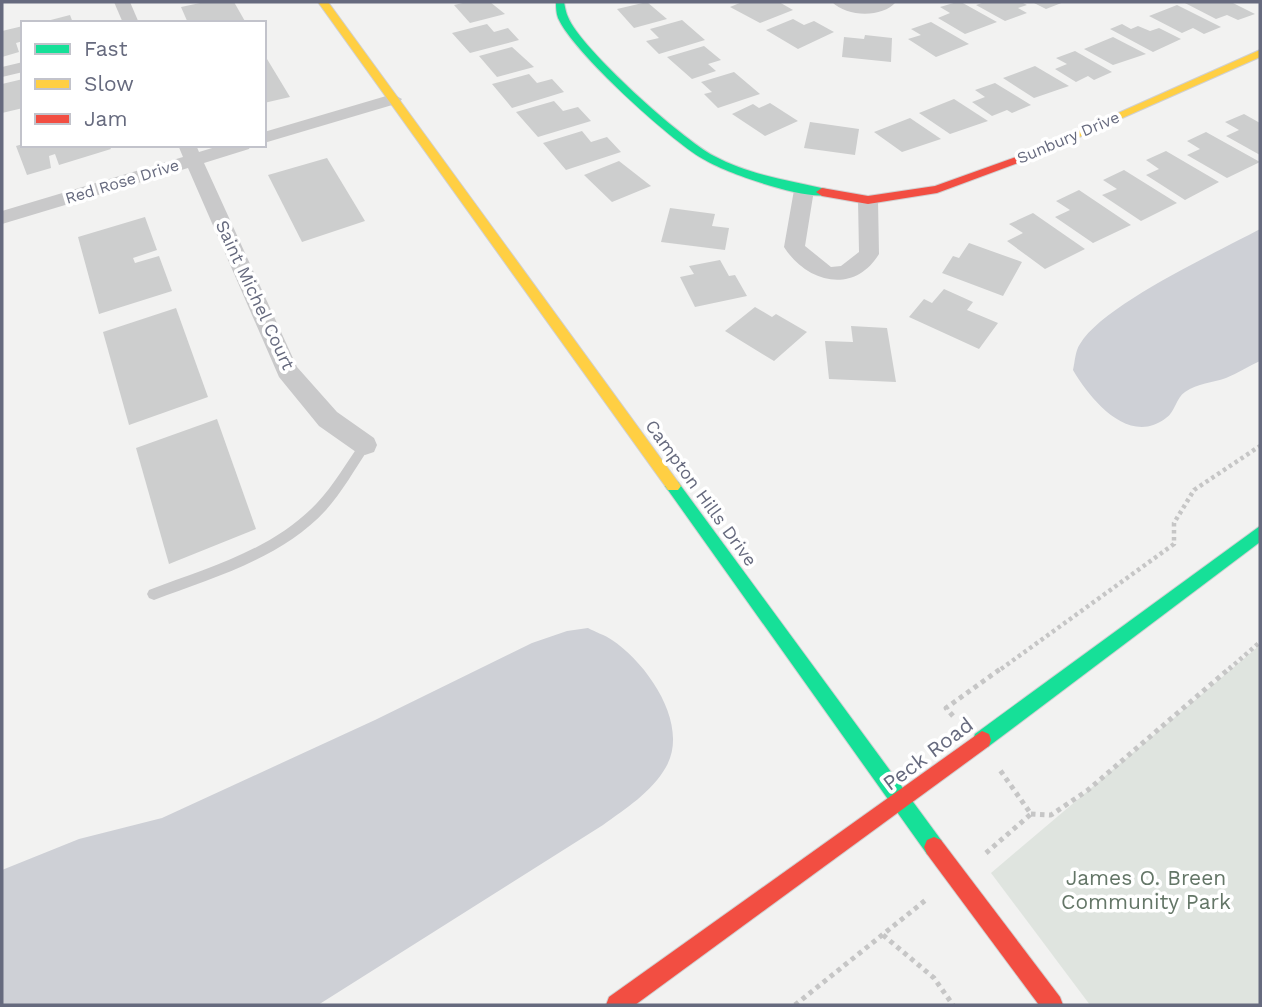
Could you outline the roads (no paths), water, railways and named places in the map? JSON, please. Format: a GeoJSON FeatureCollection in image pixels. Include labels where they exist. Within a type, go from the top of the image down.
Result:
{"type":"FeatureCollection","features":[{"type":"Feature","properties":{"kind":"street"},"geometry":{"type":"LineString","coordinates":[[122,2],[130,21]]}},
{"type":"Feature","properties":{"kind":"street","name":"Campton Hills Drive"},"geometry":{"type":"LineString","coordinates":[[323,2],[900,801],[1052,1005]]}},
{"type":"Feature","properties":{"kind":"street","name":"Sunbury Drive"},"geometry":{"type":"LineString","coordinates":[[560,2],[563,17],[573,33],[680,139],[724,166],[749,176],[804,190],[868,200],[937,188],[1022,158],[1260,53]]}},
{"type":"Feature","properties":{"kind":"street"},"geometry":{"type":"LineString","coordinates":[[840,2],[863,9],[881,7],[888,2]]}},
{"type":"Feature","properties":{"kind":"street"},"geometry":{"type":"LineString","coordinates":[[2,72],[21,67]]}},
{"type":"Feature","properties":{"kind":"street"},"geometry":{"type":"LineString","coordinates":[[266,137],[393,99]]}},
{"type":"Feature","properties":{"kind":"street","name":"Red Rose Drive"},"geometry":{"type":"LineString","coordinates":[[2,218],[190,153],[229,147]]}},
{"type":"Feature","properties":{"kind":"street","name":"Saint Michel Court"},"geometry":{"type":"LineString","coordinates":[[190,153],[287,371],[328,419],[365,445]]}},
{"type":"Feature","properties":{"kind":"street"},"geometry":{"type":"LineString","coordinates":[[804,190],[793,247],[812,268],[837,274],[855,270],[869,254],[868,200]]}},
{"type":"Feature","properties":{"kind":"street","name":"Peck Road"},"geometry":{"type":"LineString","coordinates":[[617,1005],[900,801],[1260,533]]}},
{"type":"Feature","properties":{"kind":"lane"},"geometry":{"type":"LineString","coordinates":[[153,594],[268,547],[288,535],[321,506],[365,445]]}},
{"type":"Feature","properties":{"kind":"park label","name":"James O. Breen Community Park"},"geometry":{"type":"Point","coordinates":[1146,890]}}]}
